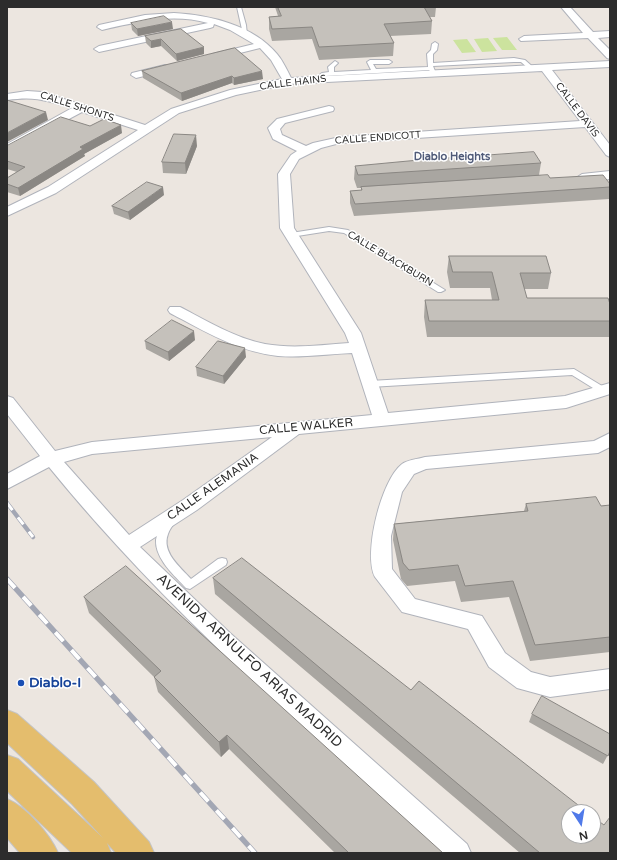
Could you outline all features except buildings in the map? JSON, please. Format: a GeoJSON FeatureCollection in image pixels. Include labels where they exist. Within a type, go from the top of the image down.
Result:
{"type":"FeatureCollection","features":[{"type":"Feature","properties":{"kind":"main road"},"geometry":{"type":"LineString","coordinates":[[7,724],[83,793],[138,853]]}},
{"type":"Feature","properties":{"kind":"main road"},"geometry":{"type":"LineString","coordinates":[[7,770],[95,853]]}},
{"type":"Feature","properties":{"kind":"main road"},"geometry":{"type":"LineString","coordinates":[[7,815],[42,853]]}},
{"type":"Feature","properties":{"kind":"street"},"geometry":{"type":"LineString","coordinates":[[565,7],[610,56]]}},
{"type":"Feature","properties":{"kind":"street"},"geometry":{"type":"LineString","coordinates":[[102,27],[159,16],[180,16],[218,23],[245,34],[272,53],[288,81]]}},
{"type":"Feature","properties":{"kind":"street"},"geometry":{"type":"LineString","coordinates":[[99,49],[218,23]]}},
{"type":"Feature","properties":{"kind":"street"},"geometry":{"type":"LineString","coordinates":[[524,39],[610,34]]}},
{"type":"Feature","properties":{"kind":"street"},"geometry":{"type":"LineString","coordinates":[[210,57],[261,45]]}},
{"type":"Feature","properties":{"kind":"street","name":"CALLE HAINS"},"geometry":{"type":"LineString","coordinates":[[7,212],[52,190],[175,111],[204,100],[250,88],[288,81],[431,69],[531,68],[610,64]]}},
{"type":"Feature","properties":{"kind":"street"},"geometry":{"type":"LineString","coordinates":[[136,75],[173,66]]}},
{"type":"Feature","properties":{"kind":"street","name":"CALLE DAVIS"},"geometry":{"type":"LineString","coordinates":[[544,67],[610,153]]}},
{"type":"Feature","properties":{"kind":"street","name":"CALLE SHONTS"},"geometry":{"type":"LineString","coordinates":[[7,97],[27,94],[42,95],[146,129]]}},
{"type":"Feature","properties":{"kind":"street"},"geometry":{"type":"LineString","coordinates":[[7,149],[80,108]]}},
{"type":"Feature","properties":{"kind":"street"},"geometry":{"type":"LineString","coordinates":[[306,151],[277,136],[274,128],[281,122],[329,109]]}},
{"type":"Feature","properties":{"kind":"street","name":"CALLE ENDICOTT"},"geometry":{"type":"LineString","coordinates":[[382,420],[357,348],[354,333],[287,228],[284,174],[295,157],[317,145],[340,140],[587,124]]}},
{"type":"Feature","properties":{"kind":"street"},"geometry":{"type":"LineString","coordinates":[[566,180],[610,175]]}},
{"type":"Feature","properties":{"kind":"street"},"geometry":{"type":"LineString","coordinates":[[174,310],[228,337],[254,347],[292,350],[357,348]]}},
{"type":"Feature","properties":{"kind":"street","name":"CALLE WALKER"},"geometry":{"type":"LineString","coordinates":[[7,482],[50,458],[92,448],[566,402],[608,391]]}},
{"type":"Feature","properties":{"kind":"street","name":"AVENIDA ARNULFO ARIAS MADRID"},"geometry":{"type":"LineString","coordinates":[[7,402],[50,458],[128,545],[189,608],[458,853]]}},
{"type":"Feature","properties":{"kind":"street","name":"CALLE ALEMANIA"},"geometry":{"type":"LineString","coordinates":[[128,545],[178,512],[297,427]]}},
{"type":"Feature","properties":{"kind":"street"},"geometry":{"type":"LineString","coordinates":[[608,444],[598,447],[425,464],[408,469],[394,491],[381,536],[382,571],[409,606],[475,622],[497,660],[525,681],[550,686],[610,679]]}},
{"type":"Feature","properties":{"kind":"lane"},"geometry":{"type":"LineString","coordinates":[[239,7],[245,34]]}},
{"type":"Feature","properties":{"kind":"lane"},"geometry":{"type":"LineString","coordinates":[[317,79],[320,76],[332,74],[431,69],[430,54],[434,50],[435,44]]}},
{"type":"Feature","properties":{"kind":"lane"},"geometry":{"type":"LineString","coordinates":[[375,72],[370,62],[389,62]]}},
{"type":"Feature","properties":{"kind":"lane"},"geometry":{"type":"LineString","coordinates":[[332,74],[331,67],[335,63]]}},
{"type":"Feature","properties":{"kind":"lane","name":"CALLE BLACKBURN"},"geometry":{"type":"LineString","coordinates":[[291,235],[329,229],[346,231],[442,290]]}},
{"type":"Feature","properties":{"kind":"lane"},"geometry":{"type":"LineString","coordinates":[[370,384],[574,372],[608,391]]}},
{"type":"Feature","properties":{"kind":"lane"},"geometry":{"type":"LineString","coordinates":[[178,512],[164,529],[160,543],[164,557],[190,585],[222,562]]}},
{"type":"Feature","properties":{"kind":"green space"},"geometry":{"type":"Polygon","coordinates":[[[507,37],[517,50],[502,50],[493,38],[507,37]]]}},
{"type":"Feature","properties":{"kind":"green space"},"geometry":{"type":"Polygon","coordinates":[[[488,38],[497,51],[482,52],[474,39],[488,38]]]}},
{"type":"Feature","properties":{"kind":"green space"},"geometry":{"type":"Polygon","coordinates":[[[467,39],[476,52],[462,53],[453,40],[467,39]]]}},
{"type":"Feature","properties":{"kind":"railway"},"geometry":{"type":"LineString","coordinates":[[7,503],[33,537]]}},
{"type":"Feature","properties":{"kind":"railway"},"geometry":{"type":"LineString","coordinates":[[7,579],[255,853]]}},
{"type":"Feature","properties":{"kind":"place","name":"Diablo-I"},"geometry":{"type":"Point","coordinates":[21,683]}},
{"type":"Feature","properties":{"kind":"district","name":"Diablo Heights"},"geometry":{"type":"Point","coordinates":[452,157]}}]}
